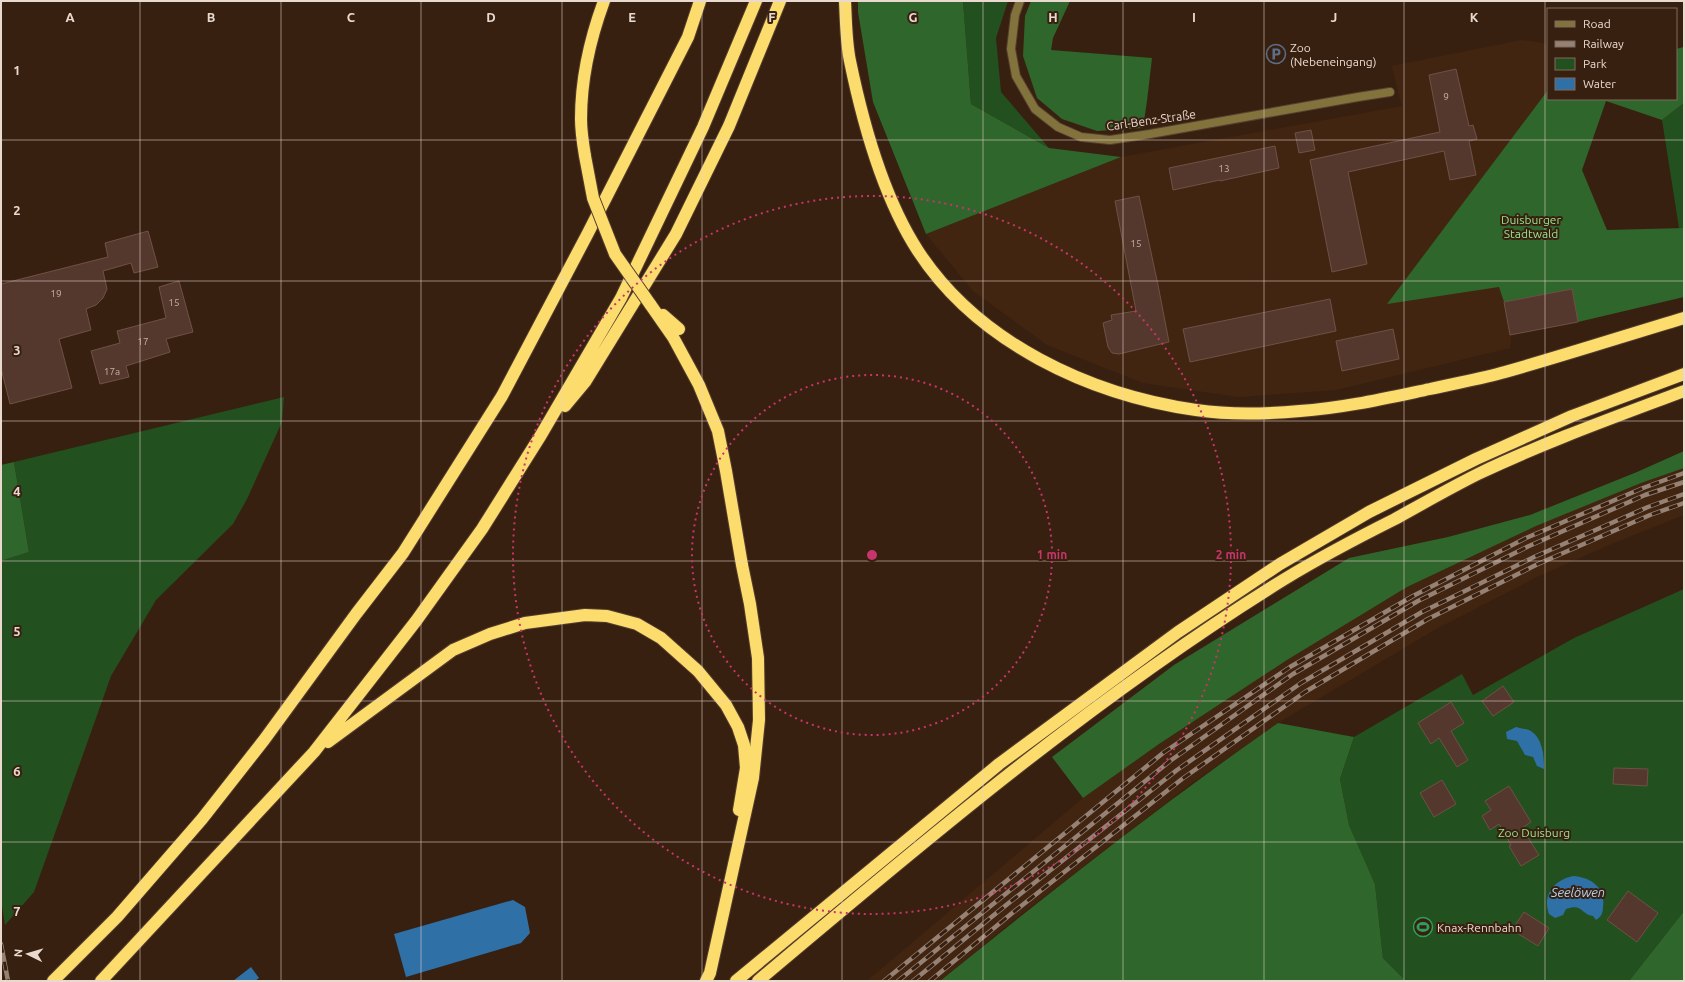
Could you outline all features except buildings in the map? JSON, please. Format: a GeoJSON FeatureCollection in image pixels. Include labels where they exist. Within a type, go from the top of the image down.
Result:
{"type":"FeatureCollection","features":[{"type":"Feature","properties":{"kind":"highway"},"geometry":{"type":"LineString","coordinates":[[604,1],[593,32],[583,78],[581,121],[584,156],[593,198],[615,254],[650,304],[676,333],[718,431],[750,604],[758,658],[759,720],[753,778],[737,837]]}},
{"type":"Feature","properties":{"kind":"highway"},"geometry":{"type":"LineString","coordinates":[[52,981],[117,917],[202,819],[264,740],[356,614],[403,553],[502,396],[585,240],[684,44],[700,1]]}},
{"type":"Feature","properties":{"kind":"highway"},"geometry":{"type":"LineString","coordinates":[[101,981],[314,752],[416,621],[482,529],[541,435],[621,298],[703,127],[756,1]]}},
{"type":"Feature","properties":{"kind":"highway"},"geometry":{"type":"LineString","coordinates":[[541,435],[585,382],[676,234],[729,126],[780,1]]}},
{"type":"Feature","properties":{"kind":"highway"},"geometry":{"type":"LineString","coordinates":[[845,1],[850,59],[877,162],[891,201],[918,251],[947,288],[978,318],[996,332],[1048,363],[1110,390],[1163,404],[1211,412],[1275,413],[1339,407],[1503,373],[1684,318]]}},
{"type":"Feature","properties":{"kind":"highway"},"geometry":{"type":"LineString","coordinates":[[736,981],[999,764],[1178,632],[1280,564],[1369,512],[1476,459],[1572,416],[1684,374]]}},
{"type":"Feature","properties":{"kind":"highway"},"geometry":{"type":"LineString","coordinates":[[758,981],[828,922],[1063,733],[1186,643],[1278,583],[1478,474],[1573,434],[1684,391]]}},
{"type":"Feature","properties":{"kind":"highway"},"geometry":{"type":"LineString","coordinates":[[314,752],[453,650],[508,627],[550,618],[585,614],[607,616],[637,624],[661,638],[690,662],[717,691],[738,727],[744,745],[746,768],[734,862],[710,973],[706,981]]}},
{"type":"Feature","properties":{"kind":"street","name":"Carl-Benz-Straße"},"geometry":{"type":"LineString","coordinates":[[1020,1],[1015,15],[1011,49],[1016,76],[1035,109],[1058,127],[1082,137],[1110,140],[1390,92]]}},
{"type":"Feature","properties":{"kind":"shaded area"},"geometry":{"type":"Polygon","coordinates":[[[1522,40],[1547,44],[1547,91],[1388,303],[1499,287],[1504,302],[1572,289],[1578,322],[1511,335],[1510,348],[1336,390],[1238,397],[1143,383],[1047,345],[973,291],[926,234],[1121,157],[1402,106],[1392,66],[1522,40]]]}},
{"type":"Feature","properties":{"kind":"shaded area"},"geometry":{"type":"Polygon","coordinates":[[[1684,468],[1684,515],[1609,545],[1541,575],[1436,629],[1278,723],[1191,784],[1014,920],[940,981],[867,981],[1083,798],[1159,744],[1287,660],[1407,587],[1536,526],[1641,483],[1684,468]]]}},
{"type":"Feature","properties":{"kind":"green space"},"geometry":{"type":"Polygon","coordinates":[[[858,1],[963,1],[971,104],[1049,148],[1121,157],[926,234],[873,102],[858,12],[858,1]]]}},
{"type":"Feature","properties":{"kind":"green space"},"geometry":{"type":"Polygon","coordinates":[[[963,1],[1008,1],[996,38],[1001,92],[1049,148],[971,104],[963,1]]]}},
{"type":"Feature","properties":{"kind":"green space"},"geometry":{"type":"Polygon","coordinates":[[[1031,1],[1070,1],[1053,38],[1051,50],[1152,58],[1143,128],[1097,131],[1062,119],[1037,98],[1023,56],[1025,16],[1031,1]]]}},
{"type":"Feature","properties":{"kind":"green space","name":"Duisburger Stadtwald"},"geometry":{"type":"Polygon","coordinates":[[[1684,47],[1684,103],[1662,120],[1606,101],[1582,170],[1607,230],[1684,228],[1684,297],[1578,322],[1572,289],[1504,302],[1499,287],[1387,304],[1547,91],[1547,100],[1677,100],[1677,49],[1684,47]]]}},
{"type":"Feature","properties":{"kind":"green space"},"geometry":{"type":"Polygon","coordinates":[[[1684,103],[1684,228],[1679,228],[1662,120],[1684,103]]]}},
{"type":"Feature","properties":{"kind":"green space"},"geometry":{"type":"Polygon","coordinates":[[[284,397],[282,422],[247,499],[233,524],[156,600],[111,676],[34,892],[5,925],[1,900],[1,561],[29,552],[14,462],[284,397]]]}},
{"type":"Feature","properties":{"kind":"green space"},"geometry":{"type":"Polygon","coordinates":[[[1684,451],[1684,468],[1641,483],[1536,526],[1407,587],[1287,660],[1159,744],[1083,798],[1052,757],[1174,665],[1349,558],[1448,537],[1530,515],[1637,472],[1684,451]]]}},
{"type":"Feature","properties":{"kind":"green space"},"geometry":{"type":"Polygon","coordinates":[[[14,462],[29,552],[1,561],[1,465],[14,462]]]}},
{"type":"Feature","properties":{"kind":"green space","name":"Zoo Duisburg"},"geometry":{"type":"Polygon","coordinates":[[[1684,589],[1684,911],[1629,981],[1406,981],[1383,958],[1375,884],[1349,825],[1340,779],[1354,737],[1462,674],[1473,695],[1574,638],[1684,589]]]}},
{"type":"Feature","properties":{"kind":"green space"},"geometry":{"type":"Polygon","coordinates":[[[1278,723],[1354,737],[1340,779],[1349,825],[1375,884],[1383,958],[1406,981],[940,981],[1107,849],[1278,723]]]}},
{"type":"Feature","properties":{"kind":"green space"},"geometry":{"type":"Polygon","coordinates":[[[1684,911],[1684,981],[1629,981],[1684,911]]]}},
{"type":"Feature","properties":{"kind":"water"},"geometry":{"type":"Polygon","coordinates":[[[1516,727],[1529,730],[1537,737],[1542,747],[1544,769],[1537,766],[1533,757],[1525,755],[1517,741],[1507,739],[1506,732],[1516,727]]]}},
{"type":"Feature","properties":{"kind":"water","name":"Seelöwen"},"geometry":{"type":"Polygon","coordinates":[[[1573,876],[1591,881],[1600,889],[1603,900],[1603,909],[1602,913],[1596,920],[1593,916],[1586,914],[1576,907],[1566,909],[1563,915],[1555,918],[1549,914],[1547,901],[1551,889],[1560,881],[1573,876]]]}},
{"type":"Feature","properties":{"kind":"water"},"geometry":{"type":"Polygon","coordinates":[[[513,900],[525,907],[530,933],[521,943],[406,977],[394,934],[513,900]]]}},
{"type":"Feature","properties":{"kind":"water"},"geometry":{"type":"Polygon","coordinates":[[[251,967],[259,978],[255,981],[233,981],[251,967]]]}},
{"type":"Feature","properties":{"kind":"railway"},"geometry":{"type":"LineString","coordinates":[[884,981],[1163,753],[1290,667],[1413,596],[1526,538],[1643,488],[1684,473]]}},
{"type":"Feature","properties":{"kind":"railway"},"geometry":{"type":"LineString","coordinates":[[898,981],[1170,761],[1293,674],[1418,601],[1529,546],[1645,495],[1684,482]]}},
{"type":"Feature","properties":{"kind":"railway"},"geometry":{"type":"LineString","coordinates":[[913,981],[1177,770],[1301,683],[1422,612],[1534,557],[1648,507],[1684,494]]}},
{"type":"Feature","properties":{"kind":"railway"},"geometry":{"type":"LineString","coordinates":[[930,981],[1011,914],[1182,779],[1305,692],[1428,619],[1538,564],[1650,515],[1684,503]]}},
{"type":"Feature","properties":{"kind":"railway"},"geometry":{"type":"LineString","coordinates":[[1,944],[8,981]]}},
{"type":"Feature","properties":{"kind":"place","name":"Zoo (Nebeneingang)"},"geometry":{"type":"Point","coordinates":[1276,54]}},
{"type":"Feature","properties":{"kind":"place","name":"Knax-Rennbahn"},"geometry":{"type":"Point","coordinates":[1423,927]}}]}
